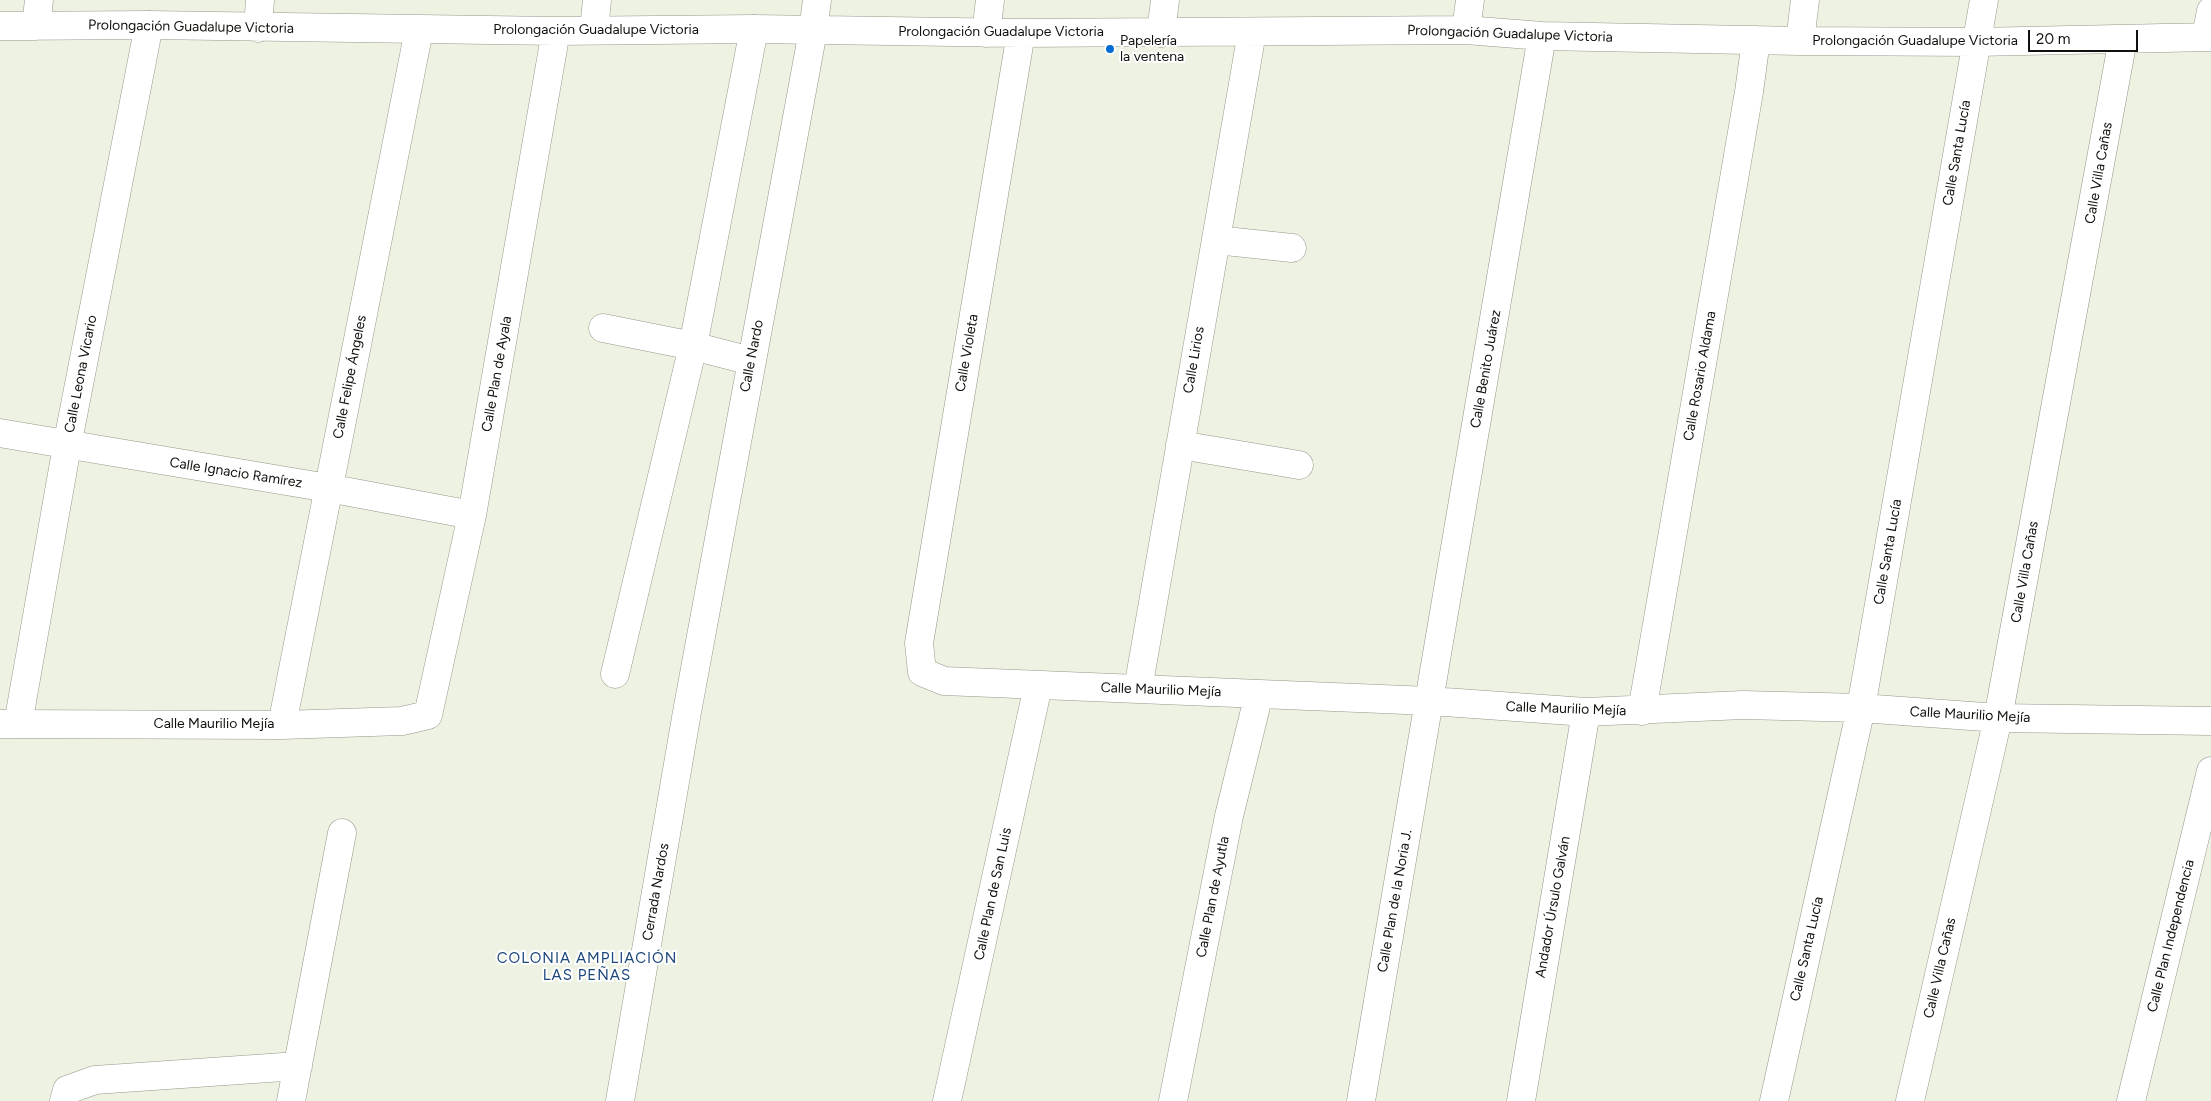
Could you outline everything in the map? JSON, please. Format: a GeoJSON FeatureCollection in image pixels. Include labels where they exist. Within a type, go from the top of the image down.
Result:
{"type":"FeatureCollection","features":[{"type":"Feature","properties":{"kind":"street"},"geometry":{"type":"LineString","coordinates":[[258,28],[260,0]]}},
{"type":"Feature","properties":{"kind":"street"},"geometry":{"type":"LineString","coordinates":[[594,30],[597,0]]}},
{"type":"Feature","properties":{"kind":"street","name":"Calle Nardo"},"geometry":{"type":"LineString","coordinates":[[687,712],[813,31],[817,0]]}},
{"type":"Feature","properties":{"kind":"street"},"geometry":{"type":"LineString","coordinates":[[986,33],[990,0]]}},
{"type":"Feature","properties":{"kind":"street"},"geometry":{"type":"LineString","coordinates":[[1161,33],[1165,0]]}},
{"type":"Feature","properties":{"kind":"street"},"geometry":{"type":"LineString","coordinates":[[1466,30],[1470,0]]}},
{"type":"Feature","properties":{"kind":"street"},"geometry":{"type":"LineString","coordinates":[[1800,41],[1805,0]]}},
{"type":"Feature","properties":{"kind":"street","name":"Calle Santa Lucía"},"geometry":{"type":"LineString","coordinates":[[1774,1101],[1861,708],[1984,0]]}},
{"type":"Feature","properties":{"kind":"street"},"geometry":{"type":"LineString","coordinates":[[2208,37],[2211,11]]}},
{"type":"Feature","properties":{"kind":"street","name":"Prolongación Guadalupe Victoria"},"geometry":{"type":"LineString","coordinates":[[0,26],[38,13],[149,26],[419,30],[754,29],[986,33],[1161,33],[1466,30],[1542,36],[1976,42],[2208,37]]}},
{"type":"Feature","properties":{"kind":"street","name":"Calle Leona Vicario"},"geometry":{"type":"LineString","coordinates":[[9,724],[67,446],[149,26]]}},
{"type":"Feature","properties":{"kind":"street"},"geometry":{"type":"LineString","coordinates":[[615,674],[693,346],[754,29]]}},
{"type":"Feature","properties":{"kind":"street","name":"Calle Felipe Ángeles"},"geometry":{"type":"LineString","coordinates":[[282,725],[419,30]]}},
{"type":"Feature","properties":{"kind":"street","name":"Calle Plan de Ayala"},"geometry":{"type":"LineString","coordinates":[[428,715],[472,516],[556,31]]}},
{"type":"Feature","properties":{"kind":"street","name":"Calle Lirios"},"geometry":{"type":"LineString","coordinates":[[1138,689],[1252,32]]}},
{"type":"Feature","properties":{"kind":"street","name":"Calle Violeta"},"geometry":{"type":"LineString","coordinates":[[922,672],[918,643],[1021,33]]}},
{"type":"Feature","properties":{"kind":"street","name":"Calle Benito Juárez"},"geometry":{"type":"LineString","coordinates":[[1430,701],[1542,36]]}},
{"type":"Feature","properties":{"kind":"street","name":"Calle Villa Cañas"},"geometry":{"type":"LineString","coordinates":[[1910,1101],[1998,718],[2124,39]]}},
{"type":"Feature","properties":{"kind":"street","name":"Calle Rosario Aldama"},"geometry":{"type":"LineString","coordinates":[[1642,711],[1749,92],[1756,40]]}},
{"type":"Feature","properties":{"kind":"street"},"geometry":{"type":"LineString","coordinates":[[1216,240],[1292,248]]}},
{"type":"Feature","properties":{"kind":"street"},"geometry":{"type":"LineString","coordinates":[[603,328],[693,346],[751,361]]}},
{"type":"Feature","properties":{"kind":"street","name":"Calle Ignacio Ramírez"},"geometry":{"type":"LineString","coordinates":[[0,433],[67,446],[328,488],[472,516]]}},
{"type":"Feature","properties":{"kind":"street"},"geometry":{"type":"LineString","coordinates":[[1180,445],[1299,465]]}},
{"type":"Feature","properties":{"kind":"street","name":"Calle Maurilio Mejía"},"geometry":{"type":"LineString","coordinates":[[922,672],[944,681],[1430,701],[1586,712],[1743,705],[1861,708],[1998,718],[2211,721]]}},
{"type":"Feature","properties":{"kind":"street","name":"Calle Plan de San Luis"},"geometry":{"type":"LineString","coordinates":[[947,1101],[1038,686]]}},
{"type":"Feature","properties":{"kind":"street","name":"Calle Plan de Ayutla"},"geometry":{"type":"LineString","coordinates":[[1173,1101],[1229,816],[1259,694]]}},
{"type":"Feature","properties":{"kind":"street","name":"Calle Plan de la Noria J."},"geometry":{"type":"LineString","coordinates":[[1361,1101],[1430,701]]}},
{"type":"Feature","properties":{"kind":"street","name":"Cerrada Nardos"},"geometry":{"type":"LineString","coordinates":[[620,1101],[687,712]]}},
{"type":"Feature","properties":{"kind":"street","name":"Andador Úrsulo Galván"},"geometry":{"type":"LineString","coordinates":[[1521,1101],[1586,712]]}},
{"type":"Feature","properties":{"kind":"street","name":"Calle Maurilio Mejía"},"geometry":{"type":"LineString","coordinates":[[9,724],[282,725],[402,721],[428,715]]}},
{"type":"Feature","properties":{"kind":"street","name":"Calle Plan Independencia"},"geometry":{"type":"LineString","coordinates":[[2131,1101],[2211,771]]}},
{"type":"Feature","properties":{"kind":"street"},"geometry":{"type":"LineString","coordinates":[[290,1101],[342,833]]}},
{"type":"Feature","properties":{"kind":"street"},"geometry":{"type":"LineString","coordinates":[[64,1101],[67,1090],[95,1080],[298,1066]]}},
{"type":"Feature","properties":{"kind":"place","name":"Papelería la ventena"},"geometry":{"type":"Point","coordinates":[1110,49]}},
{"type":"Feature","properties":{"kind":"district","name":"COLONIA AMPLIACIÓN LAS PEÑAS"},"geometry":{"type":"Point","coordinates":[587,968]}}]}
